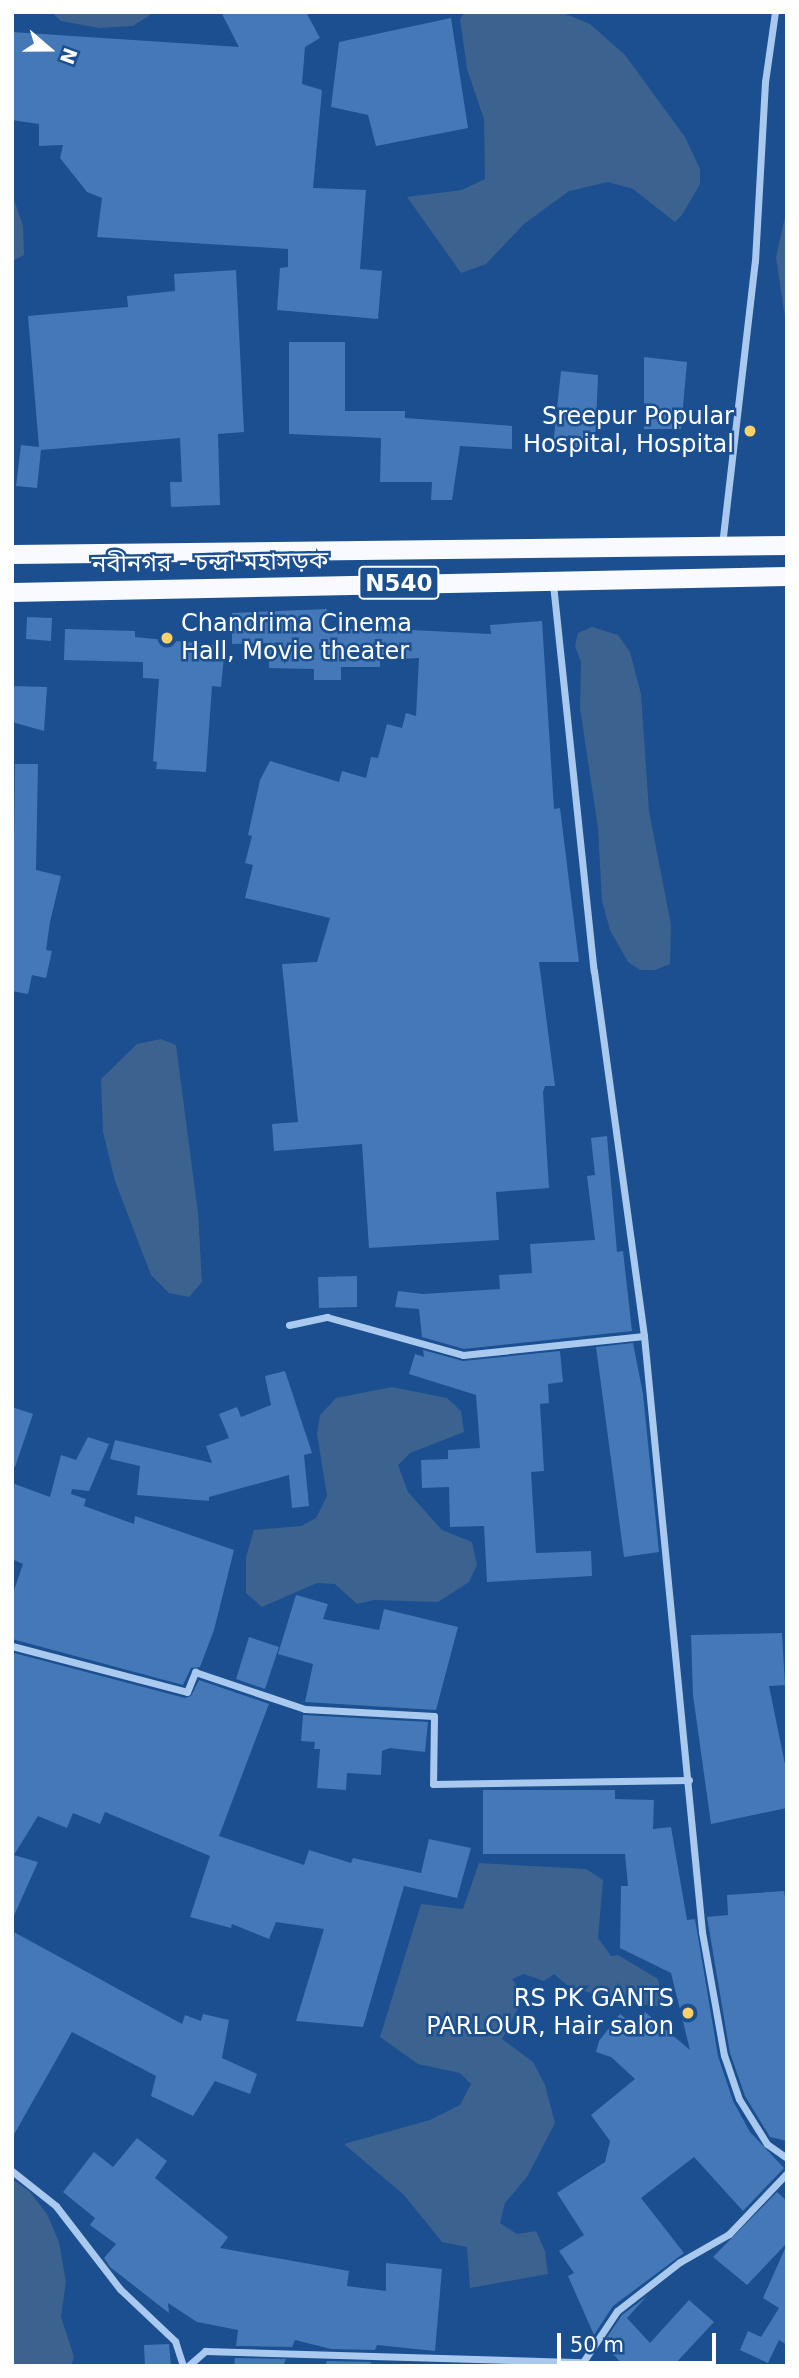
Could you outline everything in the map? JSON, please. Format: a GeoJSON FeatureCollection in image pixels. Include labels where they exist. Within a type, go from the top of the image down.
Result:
{"type":"FeatureCollection","features":[{"type":"Feature","properties":{"kind":"highway","name":"নবীনগর - চন্দ্রা মহাসড়ক"},"geometry":{"type":"LineString","coordinates":[[12,554],[787,545]]}},
{"type":"Feature","properties":{"kind":"highway","name":"নবীনগর - চন্দ্রা মহাসড়ক"},"geometry":{"type":"LineString","coordinates":[[12,592],[787,576]]}},
{"type":"Feature","properties":{"kind":"street"},"geometry":{"type":"LineString","coordinates":[[722,546],[755,261],[765,82],[775,12]]}},
{"type":"Feature","properties":{"kind":"street"},"geometry":{"type":"LineString","coordinates":[[553,579],[594,971],[644,1336],[702,1932],[724,2055],[739,2099],[767,2144],[787,2158]]}},
{"type":"Feature","properties":{"kind":"street"},"geometry":{"type":"LineString","coordinates":[[289,1325],[327,1317],[463,1355],[644,1336]]}},
{"type":"Feature","properties":{"kind":"street"},"geometry":{"type":"LineString","coordinates":[[12,1646],[187,1692],[195,1672],[305,1709],[434,1716],[433,1784],[689,1780]]}},
{"type":"Feature","properties":{"kind":"street"},"geometry":{"type":"LineString","coordinates":[[12,2171],[56,2206],[120,2289],[175,2341],[183,2366]]}},
{"type":"Feature","properties":{"kind":"street"},"geometry":{"type":"LineString","coordinates":[[188,2366],[205,2351],[583,2362],[617,2311],[680,2262],[729,2234],[787,2173]]}},
{"type":"Feature","properties":{"kind":"water"},"geometry":{"type":"Polygon","coordinates":[[[51,12],[150,12],[150,15],[133,26],[99,28],[61,21],[51,12]]]}},
{"type":"Feature","properties":{"kind":"water"},"geometry":{"type":"Polygon","coordinates":[[[465,12],[561,12],[590,24],[625,55],[685,137],[700,169],[700,184],[682,215],[675,222],[633,189],[608,182],[569,191],[524,224],[486,264],[461,273],[407,197],[462,190],[485,179],[484,119],[467,69],[460,19],[465,12]]]}},
{"type":"Feature","properties":{"kind":"water"},"geometry":{"type":"Polygon","coordinates":[[[12,194],[23,226],[24,255],[12,261],[12,194]]]}},
{"type":"Feature","properties":{"kind":"water"},"geometry":{"type":"Polygon","coordinates":[[[787,208],[787,332],[776,257],[787,208]]]}},
{"type":"Feature","properties":{"kind":"water"},"geometry":{"type":"Polygon","coordinates":[[[592,627],[618,635],[630,652],[641,694],[649,811],[671,925],[670,964],[655,970],[640,970],[628,962],[610,930],[602,901],[598,828],[580,708],[581,662],[575,646],[578,633],[592,627]]]}},
{"type":"Feature","properties":{"kind":"water"},"geometry":{"type":"Polygon","coordinates":[[[161,1039],[176,1045],[198,1213],[202,1282],[189,1297],[169,1293],[151,1275],[115,1181],[103,1132],[101,1079],[137,1044],[161,1039]]]}},
{"type":"Feature","properties":{"kind":"water"},"geometry":{"type":"Polygon","coordinates":[[[392,1387],[447,1398],[461,1411],[464,1432],[410,1453],[398,1465],[408,1492],[442,1530],[472,1542],[477,1565],[469,1582],[438,1602],[374,1600],[357,1604],[335,1584],[317,1583],[262,1607],[246,1593],[246,1557],[254,1530],[301,1526],[316,1518],[327,1496],[317,1434],[320,1415],[336,1398],[392,1387]]]}},
{"type":"Feature","properties":{"kind":"water"},"geometry":{"type":"Polygon","coordinates":[[[479,1863],[586,1869],[603,1880],[598,1938],[611,1956],[618,1955],[658,1979],[665,2007],[614,2001],[567,1985],[554,1974],[544,1981],[524,1974],[512,1979],[524,1997],[502,2039],[533,2062],[545,2085],[555,2123],[527,2177],[505,2203],[500,2223],[517,2234],[536,2231],[545,2251],[548,2274],[470,2288],[467,2247],[442,2242],[404,2195],[344,2144],[430,2120],[460,2105],[471,2084],[460,2073],[418,2064],[380,2037],[421,1904],[463,1909],[479,1863]]]}},
{"type":"Feature","properties":{"kind":"water"},"geometry":{"type":"Polygon","coordinates":[[[12,2179],[29,2191],[47,2214],[59,2242],[66,2282],[61,2317],[74,2357],[71,2366],[12,2366],[12,2179]]]}},
{"type":"Feature","properties":{"kind":"building"},"geometry":{"type":"Polygon","coordinates":[[[221,12],[306,12],[320,38],[305,47],[302,84],[322,90],[313,188],[366,190],[360,269],[382,271],[378,319],[277,310],[280,268],[288,267],[288,249],[97,237],[102,198],[87,192],[60,158],[63,145],[39,146],[39,124],[12,120],[12,32],[239,47],[221,12]]]}},
{"type":"Feature","properties":{"kind":"building"},"geometry":{"type":"Polygon","coordinates":[[[451,18],[468,128],[376,146],[368,115],[331,107],[339,42],[451,18]]]}},
{"type":"Feature","properties":{"kind":"building"},"geometry":{"type":"Polygon","coordinates":[[[236,270],[244,432],[218,434],[220,505],[171,507],[170,482],[182,482],[180,438],[41,450],[37,488],[16,486],[21,445],[39,447],[28,316],[128,307],[127,296],[175,291],[174,274],[236,270]]]}},
{"type":"Feature","properties":{"kind":"building"},"geometry":{"type":"Polygon","coordinates":[[[289,342],[345,342],[345,411],[405,411],[405,418],[512,426],[512,449],[460,446],[452,500],[431,500],[432,482],[380,482],[381,438],[289,434],[289,342]]]}},
{"type":"Feature","properties":{"kind":"building"},"geometry":{"type":"Polygon","coordinates":[[[644,357],[687,362],[681,429],[644,429],[644,357]]]}},
{"type":"Feature","properties":{"kind":"building"},"geometry":{"type":"Polygon","coordinates":[[[561,371],[598,375],[595,451],[553,446],[561,371]]]}},
{"type":"Feature","properties":{"kind":"building"},"geometry":{"type":"Polygon","coordinates":[[[327,609],[327,629],[365,629],[411,621],[412,630],[491,634],[490,625],[542,621],[554,809],[560,808],[579,962],[539,962],[555,1086],[545,1086],[543,1092],[549,1188],[496,1192],[499,1240],[369,1248],[362,1144],[274,1151],[272,1124],[298,1122],[282,964],[317,962],[330,918],[245,898],[253,865],[245,863],[252,836],[248,835],[260,780],[270,761],[339,782],[342,771],[366,778],[371,757],[378,758],[387,724],[402,728],[406,713],[416,716],[419,658],[380,660],[380,667],[341,667],[341,680],[314,680],[314,669],[269,668],[269,643],[232,644],[232,613],[327,609]]]}},
{"type":"Feature","properties":{"kind":"building"},"geometry":{"type":"Polygon","coordinates":[[[27,617],[52,618],[51,641],[26,639],[27,617]]]}},
{"type":"Feature","properties":{"kind":"building"},"geometry":{"type":"Polygon","coordinates":[[[65,629],[135,631],[135,637],[225,646],[221,687],[212,686],[206,772],[156,769],[157,762],[153,761],[159,679],[143,678],[143,662],[64,660],[65,629]]]}},
{"type":"Feature","properties":{"kind":"building"},"geometry":{"type":"Polygon","coordinates":[[[12,686],[47,687],[44,731],[12,722],[12,686]]]}},
{"type":"Feature","properties":{"kind":"building"},"geometry":{"type":"Polygon","coordinates":[[[15,764],[38,764],[36,870],[61,876],[50,922],[46,950],[52,951],[46,978],[32,975],[28,994],[12,991],[15,764]]]}},
{"type":"Feature","properties":{"kind":"building"},"geometry":{"type":"Polygon","coordinates":[[[607,1136],[617,1252],[623,1251],[632,1331],[464,1349],[422,1337],[419,1309],[395,1307],[398,1291],[423,1294],[500,1289],[499,1275],[532,1273],[530,1244],[595,1240],[587,1176],[595,1175],[591,1138],[607,1136]]]}},
{"type":"Feature","properties":{"kind":"building"},"geometry":{"type":"Polygon","coordinates":[[[357,1276],[357,1307],[319,1308],[318,1277],[357,1276]]]}},
{"type":"Feature","properties":{"kind":"building"},"geometry":{"type":"Polygon","coordinates":[[[633,1343],[643,1394],[659,1552],[624,1557],[596,1347],[633,1343]]]}},
{"type":"Feature","properties":{"kind":"building"},"geometry":{"type":"Polygon","coordinates":[[[423,1350],[463,1361],[560,1351],[563,1382],[548,1384],[549,1403],[540,1404],[544,1471],[531,1472],[536,1553],[591,1551],[592,1576],[487,1582],[484,1526],[450,1527],[449,1487],[422,1488],[421,1460],[448,1459],[448,1450],[480,1448],[476,1395],[409,1374],[415,1354],[424,1357],[423,1350]]]}},
{"type":"Feature","properties":{"kind":"building"},"geometry":{"type":"Polygon","coordinates":[[[285,1371],[312,1453],[304,1455],[309,1506],[292,1508],[289,1475],[209,1497],[209,1501],[137,1495],[140,1466],[110,1459],[115,1440],[212,1463],[206,1446],[229,1438],[219,1414],[237,1407],[241,1417],[271,1405],[265,1376],[285,1371]]]}},
{"type":"Feature","properties":{"kind":"building"},"geometry":{"type":"Polygon","coordinates":[[[12,1407],[33,1414],[15,1467],[12,1466],[12,1407]]]}},
{"type":"Feature","properties":{"kind":"building"},"geometry":{"type":"Polygon","coordinates":[[[88,1437],[109,1444],[89,1491],[72,1489],[71,1494],[86,1499],[84,1506],[134,1524],[135,1516],[234,1550],[214,1630],[200,1667],[191,1668],[183,1685],[12,1639],[12,1596],[23,1564],[12,1559],[12,1483],[50,1497],[61,1455],[76,1460],[88,1437]]]}},
{"type":"Feature","properties":{"kind":"building"},"geometry":{"type":"Polygon","coordinates":[[[296,1595],[328,1604],[323,1619],[379,1630],[384,1609],[458,1627],[436,1710],[305,1702],[313,1664],[278,1654],[296,1595]]]}},
{"type":"Feature","properties":{"kind":"building"},"geometry":{"type":"Polygon","coordinates":[[[782,1633],[785,1685],[769,1686],[787,1774],[787,1808],[711,1824],[693,1695],[691,1635],[782,1633]]]}},
{"type":"Feature","properties":{"kind":"building"},"geometry":{"type":"Polygon","coordinates":[[[249,1637],[279,1647],[265,1689],[236,1679],[249,1637]]]}},
{"type":"Feature","properties":{"kind":"building"},"geometry":{"type":"Polygon","coordinates":[[[14,1653],[185,1698],[191,1696],[199,1680],[269,1704],[219,1836],[304,1865],[309,1850],[351,1863],[353,1858],[421,1873],[429,1839],[471,1848],[457,1898],[404,1886],[363,2027],[296,2021],[324,1929],[276,1922],[269,1939],[232,1924],[231,1928],[190,1917],[210,1856],[105,1812],[100,1824],[73,1813],[67,1828],[38,1816],[14,1855],[38,1862],[12,1920],[14,1653]]]}},
{"type":"Feature","properties":{"kind":"building"},"geometry":{"type":"Polygon","coordinates":[[[303,1715],[428,1722],[425,1752],[390,1748],[382,1751],[381,1775],[347,1773],[346,1790],[317,1788],[320,1749],[314,1749],[315,1742],[301,1741],[303,1715]]]}},
{"type":"Feature","properties":{"kind":"building"},"geometry":{"type":"Polygon","coordinates":[[[483,1790],[615,1790],[615,1799],[654,1800],[653,1829],[671,1827],[687,1920],[695,1919],[718,2056],[733,2101],[750,2132],[784,2168],[743,2211],[694,2157],[641,2198],[684,2253],[613,2306],[594,2335],[568,2276],[574,2273],[559,2251],[584,2235],[557,2193],[605,2162],[610,2141],[591,2115],[635,2079],[611,2057],[596,2052],[599,2041],[620,2014],[634,2025],[645,2012],[690,2050],[671,1973],[620,1948],[621,1886],[628,1886],[625,1854],[483,1854],[483,1790]]]}},
{"type":"Feature","properties":{"kind":"building"},"geometry":{"type":"Polygon","coordinates":[[[784,1891],[787,1907],[787,2141],[770,2137],[745,2096],[730,2053],[707,1917],[728,1915],[727,1895],[784,1891]]]}},
{"type":"Feature","properties":{"kind":"building"},"geometry":{"type":"Polygon","coordinates":[[[12,1931],[182,2024],[185,2015],[201,2021],[203,2014],[229,2020],[222,2058],[257,2074],[250,2094],[215,2081],[193,2116],[151,2096],[156,2076],[72,2032],[12,2138],[12,1931]]]}},
{"type":"Feature","properties":{"kind":"building"},"geometry":{"type":"Polygon","coordinates":[[[137,2138],[167,2161],[155,2178],[228,2237],[220,2248],[349,2271],[347,2286],[386,2291],[386,2263],[442,2269],[435,2351],[377,2345],[375,2350],[331,2349],[295,2340],[292,2347],[236,2346],[238,2330],[197,2322],[168,2303],[169,2313],[110,2267],[104,2258],[116,2244],[90,2225],[95,2218],[63,2192],[94,2152],[113,2167],[137,2138]]]}},
{"type":"Feature","properties":{"kind":"building"},"geometry":{"type":"Polygon","coordinates":[[[777,2192],[787,2201],[787,2243],[747,2285],[713,2257],[777,2192]]]}},
{"type":"Feature","properties":{"kind":"building"},"geometry":{"type":"Polygon","coordinates":[[[787,2244],[787,2345],[779,2340],[768,2363],[740,2350],[748,2331],[761,2337],[779,2308],[763,2298],[787,2244]]]}},
{"type":"Feature","properties":{"kind":"building"},"geometry":{"type":"Polygon","coordinates":[[[647,2296],[627,2318],[650,2343],[689,2300],[714,2322],[673,2366],[624,2366],[603,2343],[622,2315],[647,2296]]]}},
{"type":"Feature","properties":{"kind":"building"},"geometry":{"type":"Polygon","coordinates":[[[169,2344],[171,2366],[145,2366],[144,2345],[169,2344]]]}},
{"type":"Feature","properties":{"kind":"building"},"geometry":{"type":"Polygon","coordinates":[[[235,2358],[286,2359],[283,2366],[234,2366],[235,2358]]]}},
{"type":"Feature","properties":{"kind":"building"},"geometry":{"type":"Polygon","coordinates":[[[327,2361],[371,2362],[370,2366],[325,2366],[327,2361]]]}},
{"type":"Feature","properties":{"kind":"place","name":"Sreepur Popular Hospital, Hospital"},"geometry":{"type":"Point","coordinates":[750,431]}},
{"type":"Feature","properties":{"kind":"place","name":"Chandrima Cinema Hall, Movie theater"},"geometry":{"type":"Point","coordinates":[167,638]}},
{"type":"Feature","properties":{"kind":"place","name":"RS PK GANTS PARLOUR, Hair salon"},"geometry":{"type":"Point","coordinates":[688,2013]}}]}
